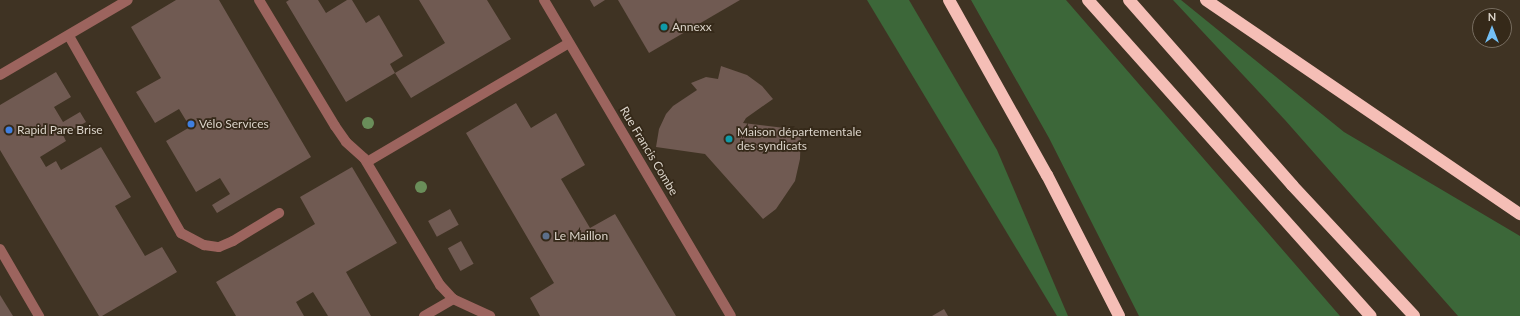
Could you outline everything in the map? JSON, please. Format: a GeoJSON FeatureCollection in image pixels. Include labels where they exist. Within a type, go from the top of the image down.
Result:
{"type":"FeatureCollection","features":[{"type":"Feature","properties":{"kind":"highway"},"geometry":{"type":"LineString","coordinates":[[949,0],[1047,175],[1119,316]]}},
{"type":"Feature","properties":{"kind":"highway"},"geometry":{"type":"LineString","coordinates":[[1088,0],[1371,316]]}},
{"type":"Feature","properties":{"kind":"highway"},"geometry":{"type":"LineString","coordinates":[[1129,0],[1292,185],[1414,316]]}},
{"type":"Feature","properties":{"kind":"highway"},"geometry":{"type":"LineString","coordinates":[[1206,0],[1508,207],[1520,213]]}},
{"type":"Feature","properties":{"kind":"street"},"geometry":{"type":"LineString","coordinates":[[0,76],[128,0]]}},
{"type":"Feature","properties":{"kind":"street"},"geometry":{"type":"LineString","coordinates":[[259,0],[335,126],[367,162],[440,285],[453,299],[490,316]]}},
{"type":"Feature","properties":{"kind":"street","name":"Rue Francis Combe"},"geometry":{"type":"LineString","coordinates":[[544,0],[731,316]]}},
{"type":"Feature","properties":{"kind":"street"},"geometry":{"type":"LineString","coordinates":[[69,36],[181,233],[204,245],[218,247],[233,241],[279,213]]}},
{"type":"Feature","properties":{"kind":"street"},"geometry":{"type":"LineString","coordinates":[[367,162],[569,43]]}},
{"type":"Feature","properties":{"kind":"street"},"geometry":{"type":"LineString","coordinates":[[0,249],[39,316]]}},
{"type":"Feature","properties":{"kind":"street"},"geometry":{"type":"LineString","coordinates":[[424,316],[453,299]]}},
{"type":"Feature","properties":{"kind":"green space"},"geometry":{"type":"Polygon","coordinates":[[[867,0],[909,0],[997,150],[1068,316],[1057,316],[867,0]]]}},
{"type":"Feature","properties":{"kind":"green space"},"geometry":{"type":"Polygon","coordinates":[[[971,0],[1066,0],[1340,316],[1139,316],[1049,138],[971,0]]]}},
{"type":"Feature","properties":{"kind":"green space"},"geometry":{"type":"Polygon","coordinates":[[[1173,0],[1181,0],[1344,132],[1520,236],[1520,316],[1458,316],[1285,120],[1173,0]]]}},
{"type":"Feature","properties":{"kind":"building"},"geometry":{"type":"Polygon","coordinates":[[[176,0],[219,0],[311,157],[217,213],[212,205],[230,194],[220,178],[196,192],[166,141],[190,127],[179,109],[155,123],[136,92],[161,78],[131,27],[176,0]]]}},
{"type":"Feature","properties":{"kind":"building"},"geometry":{"type":"Polygon","coordinates":[[[289,0],[318,0],[326,13],[347,0],[352,0],[366,23],[379,15],[403,56],[390,64],[395,73],[346,102],[286,2],[289,0]]]}},
{"type":"Feature","properties":{"kind":"building"},"geometry":{"type":"Polygon","coordinates":[[[419,0],[487,0],[511,39],[411,98],[395,73],[445,43],[419,0]]]}},
{"type":"Feature","properties":{"kind":"building"},"geometry":{"type":"Polygon","coordinates":[[[590,0],[605,0],[594,7],[590,0]]]}},
{"type":"Feature","properties":{"kind":"building","name":"Annexx"},"geometry":{"type":"Polygon","coordinates":[[[618,0],[740,0],[649,53],[618,0]]]}},
{"type":"Feature","properties":{"kind":"building","name":"Maison départementale des syndicats"},"geometry":{"type":"Polygon","coordinates":[[[721,66],[747,75],[762,86],[773,99],[746,118],[743,123],[801,130],[800,159],[795,181],[776,209],[763,219],[705,154],[656,147],[659,129],[666,114],[673,106],[697,90],[691,83],[706,77],[718,79],[721,66]]]}},
{"type":"Feature","properties":{"kind":"building"},"geometry":{"type":"Polygon","coordinates":[[[56,72],[71,97],[54,107],[63,122],[80,112],[86,122],[63,135],[66,141],[40,157],[46,167],[56,161],[61,170],[101,147],[131,197],[115,206],[145,256],[162,247],[177,272],[102,316],[99,316],[0,150],[0,105],[56,72]]]}},
{"type":"Feature","properties":{"kind":"building"},"geometry":{"type":"Polygon","coordinates":[[[516,103],[531,128],[556,113],[585,165],[561,179],[590,228],[615,214],[676,316],[540,316],[530,298],[554,283],[466,133],[516,103]]]}},
{"type":"Feature","properties":{"kind":"building"},"geometry":{"type":"Polygon","coordinates":[[[352,167],[397,243],[346,272],[371,316],[328,316],[313,292],[296,302],[304,316],[236,316],[216,282],[315,224],[300,197],[352,167]]]}},
{"type":"Feature","properties":{"kind":"building"},"geometry":{"type":"Polygon","coordinates":[[[450,209],[459,225],[437,237],[428,221],[450,209]]]}},
{"type":"Feature","properties":{"kind":"building"},"geometry":{"type":"Polygon","coordinates":[[[461,241],[474,264],[460,271],[448,248],[461,241]]]}},
{"type":"Feature","properties":{"kind":"building"},"geometry":{"type":"Polygon","coordinates":[[[0,295],[13,316],[0,316],[0,295]]]}},
{"type":"Feature","properties":{"kind":"building"},"geometry":{"type":"Polygon","coordinates":[[[944,309],[948,316],[932,316],[944,309]]]}},
{"type":"Feature","properties":{"kind":"place","name":"Annexx"},"geometry":{"type":"Point","coordinates":[664,27]}},
{"type":"Feature","properties":{"kind":"place","name":"Vélo Services"},"geometry":{"type":"Point","coordinates":[191,124]}},
{"type":"Feature","properties":{"kind":"place","name":"Rapid Pare Brise"},"geometry":{"type":"Point","coordinates":[9,130]}},
{"type":"Feature","properties":{"kind":"place","name":"Maison départementale des syndicats"},"geometry":{"type":"Point","coordinates":[729,139]}},
{"type":"Feature","properties":{"kind":"place","name":"Le Maillon"},"geometry":{"type":"Point","coordinates":[546,236]}}]}
